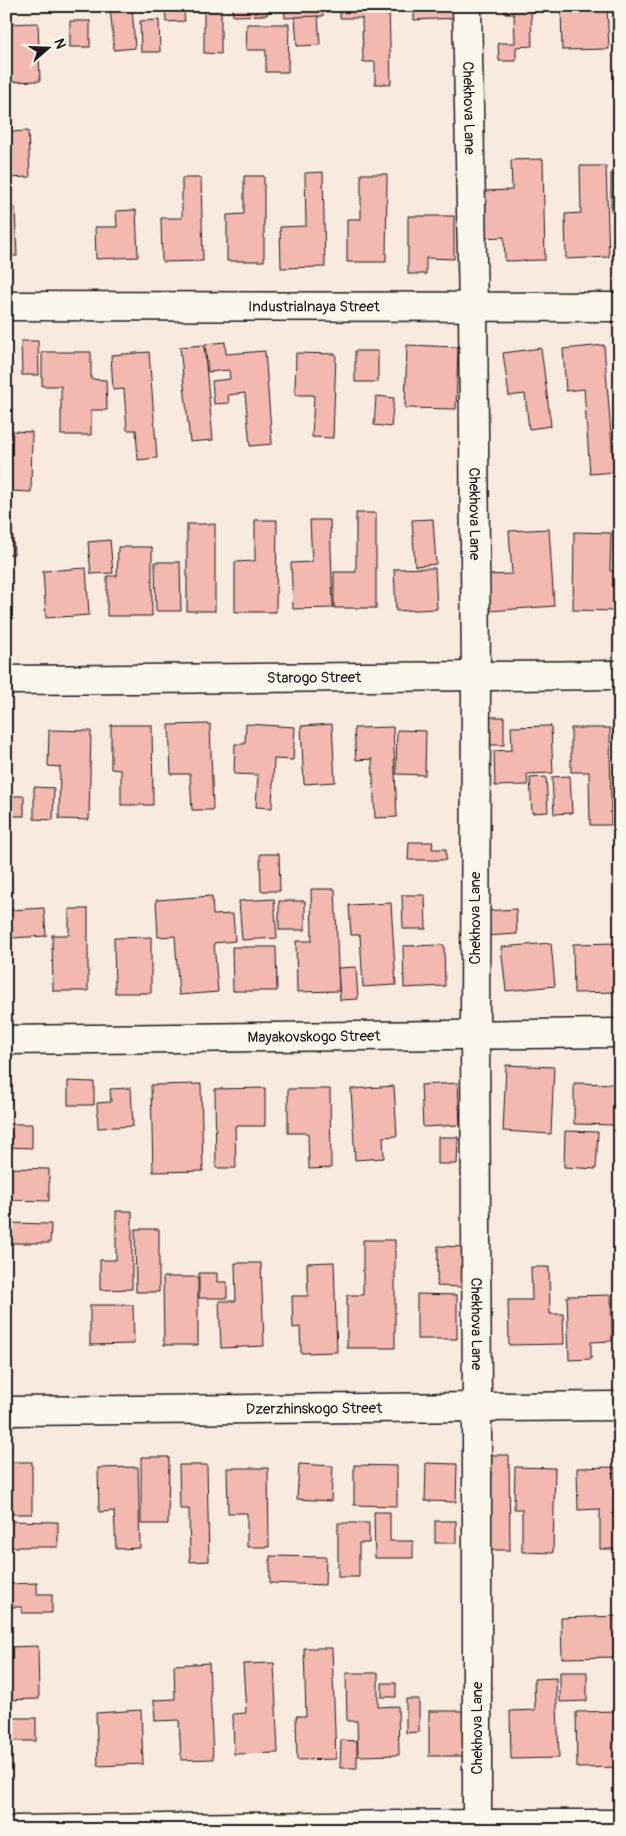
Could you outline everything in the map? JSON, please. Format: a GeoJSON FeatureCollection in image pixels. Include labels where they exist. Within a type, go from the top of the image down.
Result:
{"type":"FeatureCollection","features":[{"type":"Feature","properties":{"kind":"street","name":"Chekhova Lane"},"geometry":{"type":"LineString","coordinates":[[467,6],[473,308],[476,676],[476,1827]]}},
{"type":"Feature","properties":{"kind":"street","name":"Industrialnaya Street"},"geometry":{"type":"LineString","coordinates":[[6,306],[620,307]]}},
{"type":"Feature","properties":{"kind":"street","name":"Starogo Street"},"geometry":{"type":"LineString","coordinates":[[6,680],[620,675]]}},
{"type":"Feature","properties":{"kind":"street","name":"Mayakovskogo Street"},"geometry":{"type":"LineString","coordinates":[[6,1040],[620,1033]]}},
{"type":"Feature","properties":{"kind":"street","name":"Dzerzhinskogo Street"},"geometry":{"type":"LineString","coordinates":[[6,1412],[620,1406]]}},
{"type":"Feature","properties":{"kind":"street"},"geometry":{"type":"LineString","coordinates":[[18,1830],[476,1827],[620,1824]]}},
{"type":"Feature","properties":{"kind":"building"},"geometry":{"type":"Polygon","coordinates":[[[94,6],[132,6],[135,48],[114,50],[110,7],[94,9],[94,6]]]}},
{"type":"Feature","properties":{"kind":"building"},"geometry":{"type":"Polygon","coordinates":[[[165,6],[200,6],[200,11],[184,12],[185,21],[166,22],[165,6]]]}},
{"type":"Feature","properties":{"kind":"building"},"geometry":{"type":"Polygon","coordinates":[[[204,6],[221,6],[221,54],[204,53],[204,6]]]}},
{"type":"Feature","properties":{"kind":"building"},"geometry":{"type":"Polygon","coordinates":[[[232,6],[267,6],[267,15],[233,16],[232,6]]]}},
{"type":"Feature","properties":{"kind":"building"},"geometry":{"type":"Polygon","coordinates":[[[284,6],[323,6],[323,16],[285,18],[284,6]]]}},
{"type":"Feature","properties":{"kind":"building"},"geometry":{"type":"Polygon","coordinates":[[[340,6],[389,6],[391,84],[375,84],[375,62],[363,62],[362,18],[340,18],[340,6]]]}},
{"type":"Feature","properties":{"kind":"building"},"geometry":{"type":"Polygon","coordinates":[[[414,6],[456,6],[456,18],[414,20],[414,6]]]}},
{"type":"Feature","properties":{"kind":"building"},"geometry":{"type":"Polygon","coordinates":[[[505,6],[543,6],[543,11],[531,11],[532,46],[516,47],[516,61],[499,61],[498,43],[515,43],[514,14],[505,14],[505,6]]]}},
{"type":"Feature","properties":{"kind":"building"},"geometry":{"type":"Polygon","coordinates":[[[561,6],[607,6],[609,49],[562,50],[561,6]]]}},
{"type":"Feature","properties":{"kind":"building"},"geometry":{"type":"Polygon","coordinates":[[[318,16],[320,45],[297,46],[295,17],[318,16]]]}},
{"type":"Feature","properties":{"kind":"building"},"geometry":{"type":"Polygon","coordinates":[[[159,20],[160,52],[141,52],[140,21],[159,20]]]}},
{"type":"Feature","properties":{"kind":"building"},"geometry":{"type":"Polygon","coordinates":[[[70,21],[90,21],[90,47],[70,47],[70,21]]]}},
{"type":"Feature","properties":{"kind":"building"},"geometry":{"type":"Polygon","coordinates":[[[38,23],[40,81],[6,82],[6,24],[38,23]]]}},
{"type":"Feature","properties":{"kind":"building"},"geometry":{"type":"Polygon","coordinates":[[[247,24],[289,24],[288,72],[266,72],[266,50],[246,50],[247,24]]]}},
{"type":"Feature","properties":{"kind":"building"},"geometry":{"type":"Polygon","coordinates":[[[28,131],[30,177],[6,178],[6,132],[28,131]]]}},
{"type":"Feature","properties":{"kind":"building"},"geometry":{"type":"Polygon","coordinates":[[[543,159],[545,260],[505,261],[504,237],[481,238],[481,191],[512,190],[511,160],[543,159]]]}},
{"type":"Feature","properties":{"kind":"building"},"geometry":{"type":"Polygon","coordinates":[[[580,166],[606,166],[609,257],[566,259],[565,214],[581,213],[580,166]]]}},
{"type":"Feature","properties":{"kind":"building"},"geometry":{"type":"Polygon","coordinates":[[[323,172],[325,267],[281,268],[280,227],[306,226],[305,173],[323,172]]]}},
{"type":"Feature","properties":{"kind":"building"},"geometry":{"type":"Polygon","coordinates":[[[361,174],[387,174],[386,262],[347,262],[347,219],[361,219],[361,174]]]}},
{"type":"Feature","properties":{"kind":"building"},"geometry":{"type":"Polygon","coordinates":[[[611,174],[620,174],[620,211],[611,211],[611,174]]]}},
{"type":"Feature","properties":{"kind":"building"},"geometry":{"type":"Polygon","coordinates":[[[244,176],[264,176],[264,261],[227,261],[227,215],[244,214],[244,176]]]}},
{"type":"Feature","properties":{"kind":"building"},"geometry":{"type":"Polygon","coordinates":[[[182,178],[201,178],[203,261],[162,262],[161,218],[182,218],[182,178]]]}},
{"type":"Feature","properties":{"kind":"building"},"geometry":{"type":"Polygon","coordinates":[[[6,208],[15,208],[17,256],[6,256],[6,208]]]}},
{"type":"Feature","properties":{"kind":"building"},"geometry":{"type":"Polygon","coordinates":[[[136,210],[138,257],[96,259],[95,227],[117,227],[116,211],[136,210]]]}},
{"type":"Feature","properties":{"kind":"building"},"geometry":{"type":"Polygon","coordinates":[[[408,216],[454,216],[454,259],[426,258],[426,274],[408,274],[408,216]]]}},
{"type":"Feature","properties":{"kind":"building"},"geometry":{"type":"Polygon","coordinates":[[[21,341],[38,341],[39,375],[22,375],[21,341]]]}},
{"type":"Feature","properties":{"kind":"building"},"geometry":{"type":"Polygon","coordinates":[[[225,342],[226,354],[265,351],[272,444],[250,446],[245,393],[228,395],[229,403],[214,404],[212,381],[230,379],[229,370],[208,372],[205,344],[225,342]]]}},
{"type":"Feature","properties":{"kind":"building"},"geometry":{"type":"Polygon","coordinates":[[[204,345],[213,440],[190,442],[180,347],[204,345]]]}},
{"type":"Feature","properties":{"kind":"building"},"geometry":{"type":"Polygon","coordinates":[[[407,345],[458,347],[456,409],[405,408],[407,345]]]}},
{"type":"Feature","properties":{"kind":"building"},"geometry":{"type":"Polygon","coordinates":[[[604,345],[614,472],[590,474],[584,389],[566,391],[563,349],[604,345]]]}},
{"type":"Feature","properties":{"kind":"building"},"geometry":{"type":"Polygon","coordinates":[[[541,348],[551,426],[529,429],[525,394],[509,396],[503,353],[541,348]]]}},
{"type":"Feature","properties":{"kind":"building"},"geometry":{"type":"Polygon","coordinates":[[[355,351],[378,351],[378,382],[355,382],[355,351]]]}},
{"type":"Feature","properties":{"kind":"building"},"geometry":{"type":"Polygon","coordinates":[[[42,352],[91,352],[91,379],[106,380],[107,410],[91,410],[91,435],[61,435],[61,386],[42,386],[42,352]]]}},
{"type":"Feature","properties":{"kind":"building"},"geometry":{"type":"Polygon","coordinates":[[[149,352],[157,458],[138,460],[136,430],[127,430],[124,389],[113,390],[111,355],[149,352]]]}},
{"type":"Feature","properties":{"kind":"building"},"geometry":{"type":"Polygon","coordinates":[[[296,353],[336,354],[333,438],[312,437],[314,395],[295,395],[296,353]]]}},
{"type":"Feature","properties":{"kind":"building"},"geometry":{"type":"Polygon","coordinates":[[[376,396],[394,398],[391,427],[374,425],[376,396]]]}},
{"type":"Feature","properties":{"kind":"building"},"geometry":{"type":"Polygon","coordinates":[[[6,420],[11,420],[11,442],[6,442],[6,420]]]}},
{"type":"Feature","properties":{"kind":"building"},"geometry":{"type":"Polygon","coordinates":[[[11,431],[32,432],[31,492],[10,491],[11,431]]]}},
{"type":"Feature","properties":{"kind":"building"},"geometry":{"type":"Polygon","coordinates":[[[356,513],[376,513],[376,608],[334,608],[334,572],[356,572],[356,513]]]}},
{"type":"Feature","properties":{"kind":"building"},"geometry":{"type":"Polygon","coordinates":[[[433,519],[436,564],[415,566],[412,520],[433,519]]]}},
{"type":"Feature","properties":{"kind":"building"},"geometry":{"type":"Polygon","coordinates":[[[255,520],[277,520],[276,612],[235,612],[235,562],[255,561],[255,520]]]}},
{"type":"Feature","properties":{"kind":"building"},"geometry":{"type":"Polygon","coordinates":[[[310,520],[330,520],[333,608],[293,609],[291,563],[312,562],[310,520]]]}},
{"type":"Feature","properties":{"kind":"building"},"geometry":{"type":"Polygon","coordinates":[[[187,524],[215,524],[215,611],[187,611],[187,524]]]}},
{"type":"Feature","properties":{"kind":"building"},"geometry":{"type":"Polygon","coordinates":[[[12,525],[14,554],[6,555],[6,526],[12,525]]]}},
{"type":"Feature","properties":{"kind":"building"},"geometry":{"type":"Polygon","coordinates":[[[549,529],[554,606],[490,611],[488,575],[512,574],[509,531],[549,529]]]}},
{"type":"Feature","properties":{"kind":"building"},"geometry":{"type":"Polygon","coordinates":[[[574,532],[611,533],[610,571],[620,571],[620,601],[614,601],[614,611],[573,610],[574,532]]]}},
{"type":"Feature","properties":{"kind":"building"},"geometry":{"type":"Polygon","coordinates":[[[110,540],[113,573],[91,574],[88,542],[110,540]]]}},
{"type":"Feature","properties":{"kind":"building"},"geometry":{"type":"Polygon","coordinates":[[[118,547],[152,547],[152,616],[107,616],[107,576],[117,576],[118,547]]]}},
{"type":"Feature","properties":{"kind":"building"},"geometry":{"type":"Polygon","coordinates":[[[155,562],[180,562],[181,611],[156,611],[155,562]]]}},
{"type":"Feature","properties":{"kind":"building"},"geometry":{"type":"Polygon","coordinates":[[[86,568],[89,615],[46,618],[43,571],[86,568]]]}},
{"type":"Feature","properties":{"kind":"building"},"geometry":{"type":"Polygon","coordinates":[[[435,568],[437,609],[396,611],[394,569],[435,568]]]}},
{"type":"Feature","properties":{"kind":"building"},"geometry":{"type":"Polygon","coordinates":[[[484,717],[504,717],[504,745],[484,745],[484,717]]]}},
{"type":"Feature","properties":{"kind":"building"},"geometry":{"type":"Polygon","coordinates":[[[210,724],[213,810],[192,810],[190,774],[171,774],[169,725],[210,724]]]}},
{"type":"Feature","properties":{"kind":"building"},"geometry":{"type":"Polygon","coordinates":[[[246,724],[295,727],[293,760],[274,759],[272,808],[256,807],[258,775],[234,774],[235,744],[245,744],[246,724]]]}},
{"type":"Feature","properties":{"kind":"building"},"geometry":{"type":"Polygon","coordinates":[[[332,724],[335,782],[304,784],[301,726],[332,724]]]}},
{"type":"Feature","properties":{"kind":"building"},"geometry":{"type":"Polygon","coordinates":[[[111,725],[152,725],[153,805],[121,805],[121,770],[111,769],[111,725]]]}},
{"type":"Feature","properties":{"kind":"building"},"geometry":{"type":"Polygon","coordinates":[[[551,726],[553,773],[527,774],[528,785],[495,786],[494,751],[512,750],[511,727],[551,726]]]}},
{"type":"Feature","properties":{"kind":"building"},"geometry":{"type":"Polygon","coordinates":[[[393,727],[397,817],[375,818],[372,759],[356,760],[354,728],[393,727]]]}},
{"type":"Feature","properties":{"kind":"building"},"geometry":{"type":"Polygon","coordinates":[[[571,728],[610,728],[611,825],[590,825],[589,772],[571,772],[571,728]]]}},
{"type":"Feature","properties":{"kind":"building"},"geometry":{"type":"Polygon","coordinates":[[[49,730],[91,731],[89,820],[59,819],[60,767],[48,766],[49,730]]]}},
{"type":"Feature","properties":{"kind":"building"},"geometry":{"type":"Polygon","coordinates":[[[397,730],[426,731],[425,775],[396,774],[397,730]]]}},
{"type":"Feature","properties":{"kind":"building"},"geometry":{"type":"Polygon","coordinates":[[[570,776],[572,813],[554,814],[552,777],[570,776]]]}},
{"type":"Feature","properties":{"kind":"building"},"geometry":{"type":"Polygon","coordinates":[[[546,777],[548,812],[532,813],[530,778],[546,777]]]}},
{"type":"Feature","properties":{"kind":"building"},"geometry":{"type":"Polygon","coordinates":[[[34,787],[54,788],[53,820],[34,819],[34,787]]]}},
{"type":"Feature","properties":{"kind":"building"},"geometry":{"type":"Polygon","coordinates":[[[6,796],[24,796],[24,816],[6,816],[6,796]]]}},
{"type":"Feature","properties":{"kind":"building"},"geometry":{"type":"Polygon","coordinates":[[[620,827],[620,863],[615,863],[613,828],[620,827]]]}},
{"type":"Feature","properties":{"kind":"building"},"geometry":{"type":"Polygon","coordinates":[[[409,842],[433,842],[432,849],[446,849],[446,860],[408,860],[409,842]]]}},
{"type":"Feature","properties":{"kind":"building"},"geometry":{"type":"Polygon","coordinates":[[[260,854],[279,854],[280,891],[261,891],[260,854]]]}},
{"type":"Feature","properties":{"kind":"building"},"geometry":{"type":"Polygon","coordinates":[[[311,889],[335,889],[339,991],[297,992],[296,941],[312,941],[311,889]]]}},
{"type":"Feature","properties":{"kind":"building"},"geometry":{"type":"Polygon","coordinates":[[[402,895],[425,895],[426,929],[403,929],[402,895]]]}},
{"type":"Feature","properties":{"kind":"building"},"geometry":{"type":"Polygon","coordinates":[[[212,896],[213,915],[233,914],[235,941],[214,943],[218,992],[179,995],[175,936],[158,937],[156,900],[212,896]]]}},
{"type":"Feature","properties":{"kind":"building"},"geometry":{"type":"Polygon","coordinates":[[[274,899],[277,938],[242,940],[239,901],[274,899]]]}},
{"type":"Feature","properties":{"kind":"building"},"geometry":{"type":"Polygon","coordinates":[[[279,901],[305,901],[305,930],[279,930],[279,901]]]}},
{"type":"Feature","properties":{"kind":"building"},"geometry":{"type":"Polygon","coordinates":[[[391,903],[396,985],[363,987],[360,935],[351,935],[349,905],[391,903]]]}},
{"type":"Feature","properties":{"kind":"building"},"geometry":{"type":"Polygon","coordinates":[[[44,908],[46,936],[12,938],[10,910],[44,908]]]}},
{"type":"Feature","properties":{"kind":"building"},"geometry":{"type":"Polygon","coordinates":[[[69,909],[88,909],[88,991],[53,991],[52,935],[69,935],[69,909]]]}},
{"type":"Feature","properties":{"kind":"building"},"geometry":{"type":"Polygon","coordinates":[[[516,909],[517,934],[487,936],[485,911],[516,909]]]}},
{"type":"Feature","properties":{"kind":"building"},"geometry":{"type":"Polygon","coordinates":[[[151,937],[151,993],[115,993],[114,938],[151,937]]]}},
{"type":"Feature","properties":{"kind":"building"},"geometry":{"type":"Polygon","coordinates":[[[551,943],[555,986],[506,991],[501,947],[551,943]]]}},
{"type":"Feature","properties":{"kind":"building"},"geometry":{"type":"Polygon","coordinates":[[[620,943],[620,992],[574,993],[573,944],[620,943]]]}},
{"type":"Feature","properties":{"kind":"building"},"geometry":{"type":"Polygon","coordinates":[[[444,945],[445,986],[404,988],[403,946],[444,945]]]}},
{"type":"Feature","properties":{"kind":"building"},"geometry":{"type":"Polygon","coordinates":[[[232,947],[276,947],[277,991],[233,991],[232,947]]]}},
{"type":"Feature","properties":{"kind":"building"},"geometry":{"type":"Polygon","coordinates":[[[356,967],[358,999],[340,1000],[338,968],[356,967]]]}},
{"type":"Feature","properties":{"kind":"building"},"geometry":{"type":"Polygon","coordinates":[[[506,1065],[554,1067],[551,1134],[503,1131],[506,1065]]]}},
{"type":"Feature","properties":{"kind":"building"},"geometry":{"type":"Polygon","coordinates":[[[68,1081],[94,1082],[94,1105],[68,1105],[68,1081]]]}},
{"type":"Feature","properties":{"kind":"building"},"geometry":{"type":"Polygon","coordinates":[[[458,1083],[460,1125],[423,1127],[421,1085],[458,1083]]]}},
{"type":"Feature","properties":{"kind":"building"},"geometry":{"type":"Polygon","coordinates":[[[574,1083],[617,1084],[616,1125],[574,1124],[574,1083]]]}},
{"type":"Feature","properties":{"kind":"building"},"geometry":{"type":"Polygon","coordinates":[[[201,1084],[203,1171],[153,1172],[151,1085],[201,1084]]]}},
{"type":"Feature","properties":{"kind":"building"},"geometry":{"type":"Polygon","coordinates":[[[394,1086],[397,1136],[383,1137],[384,1158],[355,1160],[351,1089],[394,1086]]]}},
{"type":"Feature","properties":{"kind":"building"},"geometry":{"type":"Polygon","coordinates":[[[131,1088],[133,1126],[98,1128],[97,1103],[111,1102],[110,1089],[131,1088]]]}},
{"type":"Feature","properties":{"kind":"building"},"geometry":{"type":"Polygon","coordinates":[[[265,1088],[265,1126],[235,1126],[236,1168],[216,1168],[215,1089],[265,1088]]]}},
{"type":"Feature","properties":{"kind":"building"},"geometry":{"type":"Polygon","coordinates":[[[288,1089],[330,1089],[331,1168],[309,1169],[308,1133],[288,1133],[288,1089]]]}},
{"type":"Feature","properties":{"kind":"building"},"geometry":{"type":"Polygon","coordinates":[[[6,1124],[32,1124],[32,1148],[6,1147],[6,1124]]]}},
{"type":"Feature","properties":{"kind":"building"},"geometry":{"type":"Polygon","coordinates":[[[565,1131],[598,1132],[596,1169],[564,1167],[565,1131]]]}},
{"type":"Feature","properties":{"kind":"building"},"geometry":{"type":"Polygon","coordinates":[[[438,1137],[458,1137],[457,1164],[438,1164],[438,1137]]]}},
{"type":"Feature","properties":{"kind":"building"},"geometry":{"type":"Polygon","coordinates":[[[6,1168],[49,1169],[49,1201],[6,1200],[6,1168]]]}},
{"type":"Feature","properties":{"kind":"building"},"geometry":{"type":"Polygon","coordinates":[[[116,1211],[132,1211],[132,1289],[100,1290],[100,1260],[116,1260],[116,1211]]]}},
{"type":"Feature","properties":{"kind":"building"},"geometry":{"type":"Polygon","coordinates":[[[6,1223],[51,1224],[50,1243],[6,1243],[6,1223]]]}},
{"type":"Feature","properties":{"kind":"building"},"geometry":{"type":"Polygon","coordinates":[[[135,1229],[159,1229],[159,1292],[136,1292],[135,1229]]]}},
{"type":"Feature","properties":{"kind":"building"},"geometry":{"type":"Polygon","coordinates":[[[363,1240],[395,1240],[395,1348],[347,1348],[347,1295],[363,1295],[363,1240]]]}},
{"type":"Feature","properties":{"kind":"building"},"geometry":{"type":"Polygon","coordinates":[[[438,1246],[463,1247],[462,1287],[437,1286],[438,1246]]]}},
{"type":"Feature","properties":{"kind":"building"},"geometry":{"type":"Polygon","coordinates":[[[334,1262],[337,1352],[301,1353],[300,1327],[293,1328],[292,1296],[308,1296],[307,1263],[334,1262]]]}},
{"type":"Feature","properties":{"kind":"building"},"geometry":{"type":"Polygon","coordinates":[[[235,1263],[261,1263],[264,1346],[221,1348],[219,1301],[236,1301],[235,1263]]]}},
{"type":"Feature","properties":{"kind":"building"},"geometry":{"type":"Polygon","coordinates":[[[531,1267],[549,1267],[550,1314],[563,1314],[564,1344],[509,1345],[508,1300],[532,1300],[531,1267]]]}},
{"type":"Feature","properties":{"kind":"building"},"geometry":{"type":"Polygon","coordinates":[[[199,1273],[217,1273],[217,1282],[227,1282],[227,1298],[199,1298],[199,1273]]]}},
{"type":"Feature","properties":{"kind":"building"},"geometry":{"type":"Polygon","coordinates":[[[163,1277],[198,1277],[198,1345],[164,1345],[163,1277]]]}},
{"type":"Feature","properties":{"kind":"building"},"geometry":{"type":"Polygon","coordinates":[[[417,1294],[457,1295],[457,1339],[417,1339],[417,1294]]]}},
{"type":"Feature","properties":{"kind":"building"},"geometry":{"type":"Polygon","coordinates":[[[611,1295],[612,1341],[591,1342],[591,1359],[569,1360],[567,1296],[611,1295]]]}},
{"type":"Feature","properties":{"kind":"building"},"geometry":{"type":"Polygon","coordinates":[[[90,1305],[133,1305],[134,1344],[90,1345],[90,1305]]]}},
{"type":"Feature","properties":{"kind":"building"},"geometry":{"type":"Polygon","coordinates":[[[6,1309],[11,1309],[11,1353],[6,1353],[6,1309]]]}},
{"type":"Feature","properties":{"kind":"building"},"geometry":{"type":"Polygon","coordinates":[[[490,1455],[509,1455],[510,1550],[490,1550],[490,1455]]]}},
{"type":"Feature","properties":{"kind":"building"},"geometry":{"type":"Polygon","coordinates":[[[141,1457],[169,1457],[168,1524],[141,1524],[141,1457]]]}},
{"type":"Feature","properties":{"kind":"building"},"geometry":{"type":"Polygon","coordinates":[[[6,1462],[32,1462],[32,1514],[6,1514],[6,1462]]]}},
{"type":"Feature","properties":{"kind":"building"},"geometry":{"type":"Polygon","coordinates":[[[426,1463],[457,1464],[456,1502],[425,1501],[426,1463]]]}},
{"type":"Feature","properties":{"kind":"building"},"geometry":{"type":"Polygon","coordinates":[[[299,1464],[333,1466],[331,1501],[297,1499],[299,1464]]]}},
{"type":"Feature","properties":{"kind":"building"},"geometry":{"type":"Polygon","coordinates":[[[179,1465],[207,1465],[209,1561],[190,1562],[189,1509],[180,1509],[179,1465]]]}},
{"type":"Feature","properties":{"kind":"building"},"geometry":{"type":"Polygon","coordinates":[[[354,1465],[397,1466],[397,1506],[354,1505],[354,1465]]]}},
{"type":"Feature","properties":{"kind":"building"},"geometry":{"type":"Polygon","coordinates":[[[138,1467],[140,1548],[116,1549],[114,1511],[99,1512],[98,1468],[138,1467]]]}},
{"type":"Feature","properties":{"kind":"building"},"geometry":{"type":"Polygon","coordinates":[[[515,1467],[555,1468],[553,1553],[522,1552],[522,1509],[514,1509],[515,1467]]]}},
{"type":"Feature","properties":{"kind":"building"},"geometry":{"type":"Polygon","coordinates":[[[615,1467],[617,1549],[600,1549],[600,1509],[578,1510],[577,1468],[615,1467]]]}},
{"type":"Feature","properties":{"kind":"building"},"geometry":{"type":"Polygon","coordinates":[[[227,1468],[268,1468],[269,1547],[247,1547],[247,1513],[228,1513],[227,1468]]]}},
{"type":"Feature","properties":{"kind":"building"},"geometry":{"type":"Polygon","coordinates":[[[374,1512],[390,1512],[390,1541],[413,1541],[413,1558],[375,1558],[374,1512]]]}},
{"type":"Feature","properties":{"kind":"building"},"geometry":{"type":"Polygon","coordinates":[[[6,1521],[58,1522],[58,1547],[6,1547],[6,1521]]]}},
{"type":"Feature","properties":{"kind":"building"},"geometry":{"type":"Polygon","coordinates":[[[435,1521],[456,1521],[456,1543],[435,1543],[435,1521]]]}},
{"type":"Feature","properties":{"kind":"building"},"geometry":{"type":"Polygon","coordinates":[[[338,1523],[369,1523],[369,1543],[359,1543],[359,1577],[338,1577],[338,1523]]]}},
{"type":"Feature","properties":{"kind":"building"},"geometry":{"type":"Polygon","coordinates":[[[270,1556],[326,1557],[325,1585],[270,1583],[270,1556]]]}},
{"type":"Feature","properties":{"kind":"building"},"geometry":{"type":"Polygon","coordinates":[[[37,1583],[37,1594],[52,1594],[52,1613],[22,1613],[22,1607],[6,1607],[6,1584],[37,1583]]]}},
{"type":"Feature","properties":{"kind":"building"},"geometry":{"type":"Polygon","coordinates":[[[619,1616],[620,1657],[562,1658],[561,1618],[619,1616]]]}},
{"type":"Feature","properties":{"kind":"building"},"geometry":{"type":"Polygon","coordinates":[[[38,1646],[39,1699],[6,1700],[6,1647],[38,1646]]]}},
{"type":"Feature","properties":{"kind":"building"},"geometry":{"type":"Polygon","coordinates":[[[304,1648],[332,1648],[336,1759],[297,1760],[296,1716],[306,1716],[304,1648]]]}},
{"type":"Feature","properties":{"kind":"building"},"geometry":{"type":"Polygon","coordinates":[[[209,1663],[213,1759],[181,1760],[179,1720],[155,1721],[154,1700],[175,1699],[174,1665],[209,1663]]]}},
{"type":"Feature","properties":{"kind":"building"},"geometry":{"type":"Polygon","coordinates":[[[274,1663],[278,1753],[234,1754],[233,1714],[246,1713],[243,1664],[274,1663]]]}},
{"type":"Feature","properties":{"kind":"building"},"geometry":{"type":"Polygon","coordinates":[[[560,1672],[587,1672],[587,1701],[560,1702],[560,1672]]]}},
{"type":"Feature","properties":{"kind":"building"},"geometry":{"type":"Polygon","coordinates":[[[346,1673],[378,1673],[378,1707],[398,1706],[399,1755],[358,1756],[357,1721],[347,1721],[346,1673]]]}},
{"type":"Feature","properties":{"kind":"building"},"geometry":{"type":"Polygon","coordinates":[[[556,1678],[559,1758],[511,1759],[510,1711],[535,1710],[534,1679],[556,1678]]]}},
{"type":"Feature","properties":{"kind":"building"},"geometry":{"type":"Polygon","coordinates":[[[382,1683],[396,1683],[396,1697],[382,1697],[382,1683]]]}},
{"type":"Feature","properties":{"kind":"building"},"geometry":{"type":"Polygon","coordinates":[[[406,1699],[419,1699],[419,1732],[406,1733],[406,1699]]]}},
{"type":"Feature","properties":{"kind":"building"},"geometry":{"type":"Polygon","coordinates":[[[141,1710],[143,1764],[98,1766],[96,1713],[141,1710]]]}},
{"type":"Feature","properties":{"kind":"building"},"geometry":{"type":"Polygon","coordinates":[[[429,1711],[463,1711],[463,1756],[429,1756],[429,1711]]]}},
{"type":"Feature","properties":{"kind":"building"},"geometry":{"type":"Polygon","coordinates":[[[617,1711],[619,1767],[577,1768],[576,1712],[617,1711]]]}},
{"type":"Feature","properties":{"kind":"building"},"geometry":{"type":"Polygon","coordinates":[[[6,1718],[36,1718],[36,1741],[6,1741],[6,1718]]]}},
{"type":"Feature","properties":{"kind":"building"},"geometry":{"type":"Polygon","coordinates":[[[341,1740],[357,1741],[357,1768],[340,1768],[341,1740]]]}}]}
